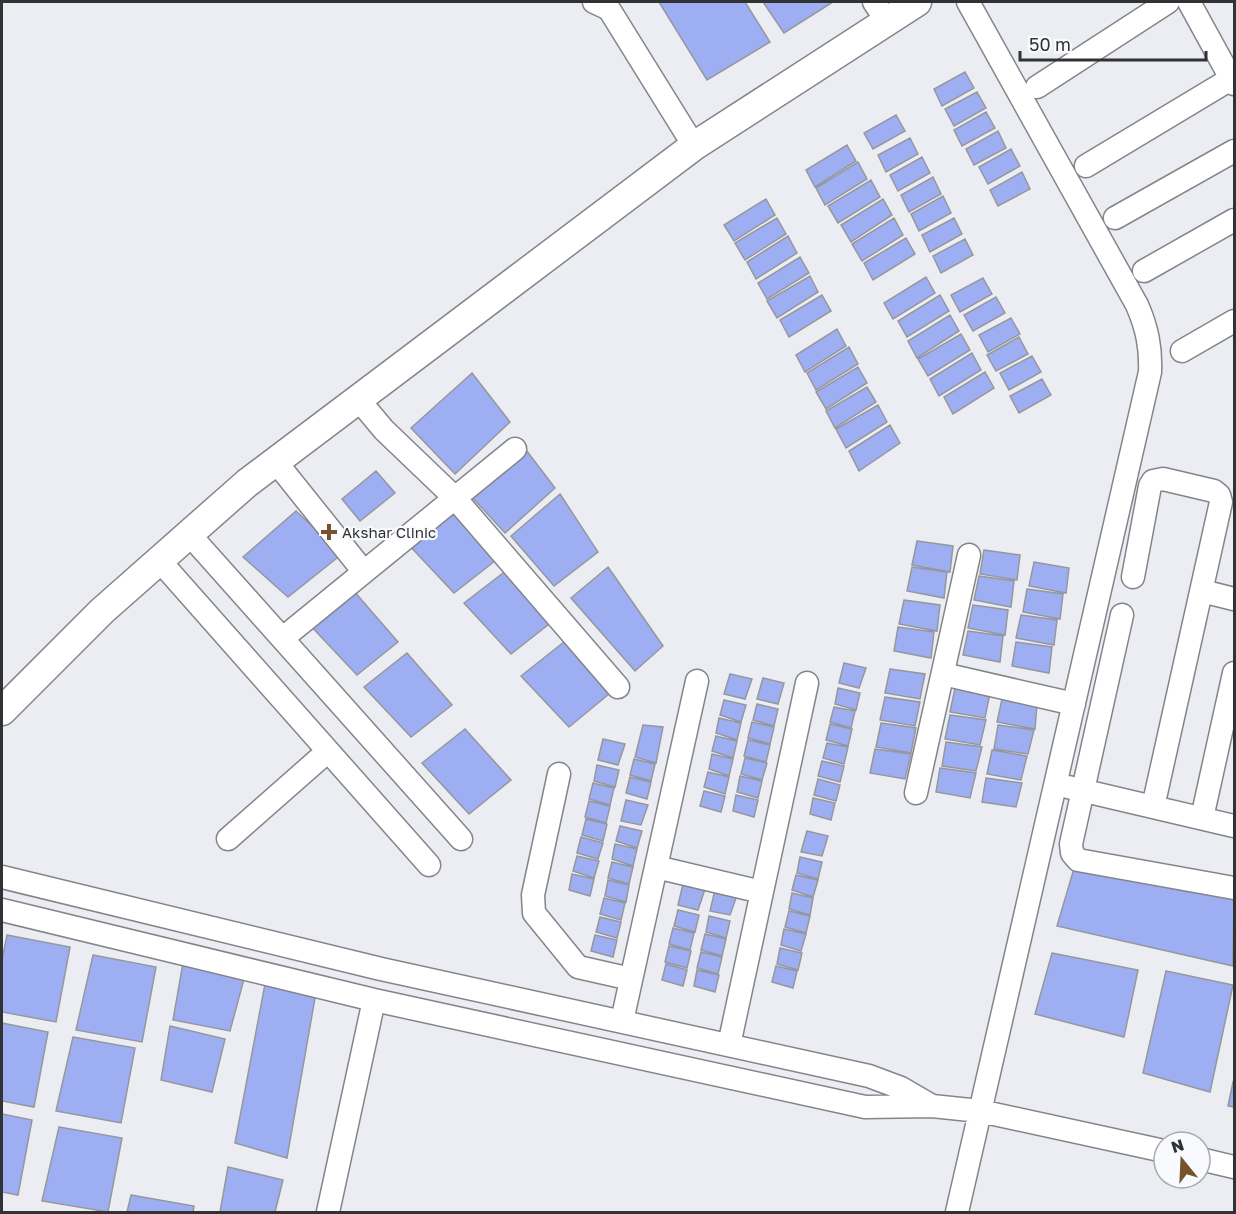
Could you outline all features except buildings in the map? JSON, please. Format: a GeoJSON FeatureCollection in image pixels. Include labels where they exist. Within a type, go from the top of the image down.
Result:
{"type":"FeatureCollection","features":[{"type":"Feature","properties":{"kind":"street"},"geometry":{"type":"LineString","coordinates":[[594,2],[609,9],[694,146]]}},
{"type":"Feature","properties":{"kind":"street"},"geometry":{"type":"LineString","coordinates":[[2,711],[102,611],[248,483],[694,146],[880,11],[917,2]]}},
{"type":"Feature","properties":{"kind":"street"},"geometry":{"type":"LineString","coordinates":[[957,1212],[1150,372],[1150,342],[1146,325],[1137,305],[968,2]]}},
{"type":"Feature","properties":{"kind":"street"},"geometry":{"type":"LineString","coordinates":[[1037,87],[1168,2]]}},
{"type":"Feature","properties":{"kind":"street"},"geometry":{"type":"LineString","coordinates":[[1086,166],[1234,80],[1189,2]]}},
{"type":"Feature","properties":{"kind":"street"},"geometry":{"type":"LineString","coordinates":[[1115,218],[1234,151]]}},
{"type":"Feature","properties":{"kind":"street"},"geometry":{"type":"LineString","coordinates":[[1144,271],[1234,220]]}},
{"type":"Feature","properties":{"kind":"street"},"geometry":{"type":"LineString","coordinates":[[1182,351],[1234,321]]}},
{"type":"Feature","properties":{"kind":"street"},"geometry":{"type":"LineString","coordinates":[[358,399],[384,430],[454,498],[618,687]]}},
{"type":"Feature","properties":{"kind":"street"},"geometry":{"type":"LineString","coordinates":[[283,638],[514,449]]}},
{"type":"Feature","properties":{"kind":"street"},"geometry":{"type":"LineString","coordinates":[[276,462],[364,572]]}},
{"type":"Feature","properties":{"kind":"street"},"geometry":{"type":"LineString","coordinates":[[1132,577],[1150,486],[1153,481],[1163,479],[1214,491],[1219,495],[1221,502],[1153,807]]}},
{"type":"Feature","properties":{"kind":"street"},"geometry":{"type":"LineString","coordinates":[[189,534],[461,839]]}},
{"type":"Feature","properties":{"kind":"street"},"geometry":{"type":"LineString","coordinates":[[916,793],[969,555]]}},
{"type":"Feature","properties":{"kind":"street"},"geometry":{"type":"LineString","coordinates":[[159,560],[429,865]]}},
{"type":"Feature","properties":{"kind":"street"},"geometry":{"type":"LineString","coordinates":[[1202,591],[1234,598]]}},
{"type":"Feature","properties":{"kind":"street"},"geometry":{"type":"LineString","coordinates":[[1122,615],[1082,790],[1071,844],[1072,853],[1078,860],[1234,888]]}},
{"type":"Feature","properties":{"kind":"street"},"geometry":{"type":"LineString","coordinates":[[1202,818],[1234,673]]}},
{"type":"Feature","properties":{"kind":"street"},"geometry":{"type":"LineString","coordinates":[[943,674],[1074,704]]}},
{"type":"Feature","properties":{"kind":"street"},"geometry":{"type":"LineString","coordinates":[[622,1021],[697,681]]}},
{"type":"Feature","properties":{"kind":"street"},"geometry":{"type":"LineString","coordinates":[[729,1045],[807,683]]}},
{"type":"Feature","properties":{"kind":"street"},"geometry":{"type":"LineString","coordinates":[[228,839],[328,751]]}},
{"type":"Feature","properties":{"kind":"street"},"geometry":{"type":"LineString","coordinates":[[560,774],[533,895],[534,913],[578,967],[631,979]]}},
{"type":"Feature","properties":{"kind":"street"},"geometry":{"type":"LineString","coordinates":[[1055,784],[1234,826]]}},
{"type":"Feature","properties":{"kind":"street"},"geometry":{"type":"LineString","coordinates":[[656,867],[762,892]]}},
{"type":"Feature","properties":{"kind":"street"},"geometry":{"type":"LineString","coordinates":[[2,877],[381,969],[869,1076],[901,1088],[932,1106]]}},
{"type":"Feature","properties":{"kind":"street"},"geometry":{"type":"LineString","coordinates":[[2,910],[374,1000],[866,1107],[932,1106],[980,1111],[1152,1148]]}},
{"type":"Feature","properties":{"kind":"street"},"geometry":{"type":"LineString","coordinates":[[328,1212],[374,1000]]}},
{"type":"Feature","properties":{"kind":"street"},"geometry":{"type":"LineString","coordinates":[[1212,1162],[1234,1167]]}},
{"type":"Feature","properties":{"kind":"place","name":"Akshar Clinic"},"geometry":{"type":"Point","coordinates":[329,532]}}]}
